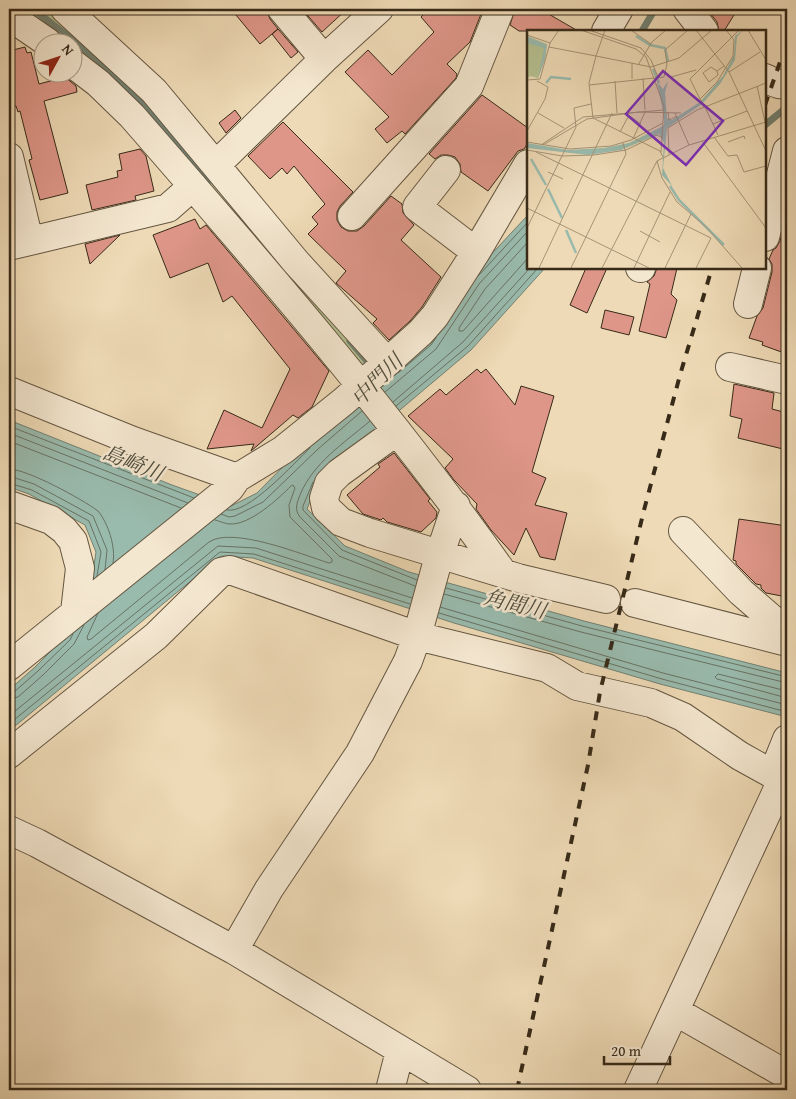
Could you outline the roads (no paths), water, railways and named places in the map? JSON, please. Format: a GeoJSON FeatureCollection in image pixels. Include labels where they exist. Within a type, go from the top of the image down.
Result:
{"type":"FeatureCollection","features":[{"type":"Feature","properties":{"kind":"street"},"geometry":{"type":"LineString","coordinates":[[65,9],[154,91],[296,262],[387,362]]}},
{"type":"Feature","properties":{"kind":"street"},"geometry":{"type":"LineString","coordinates":[[282,9],[324,59]]}},
{"type":"Feature","properties":{"kind":"street"},"geometry":{"type":"LineString","coordinates":[[216,165],[324,59],[379,9]]}},
{"type":"Feature","properties":{"kind":"street"},"geometry":{"type":"LineString","coordinates":[[352,216],[469,86],[500,9]]}},
{"type":"Feature","properties":{"kind":"street"},"geometry":{"type":"LineString","coordinates":[[607,30],[619,9]]}},
{"type":"Feature","properties":{"kind":"street"},"geometry":{"type":"LineString","coordinates":[[688,9],[703,30]]}},
{"type":"Feature","properties":{"kind":"street"},"geometry":{"type":"LineString","coordinates":[[9,17],[32,32]]}},
{"type":"Feature","properties":{"kind":"street"},"geometry":{"type":"LineString","coordinates":[[82,71],[98,83],[132,116],[364,388],[456,506],[503,573]]}},
{"type":"Feature","properties":{"kind":"street"},"geometry":{"type":"LineString","coordinates":[[766,233],[787,151]]}},
{"type":"Feature","properties":{"kind":"street"},"geometry":{"type":"LineString","coordinates":[[9,158],[19,244],[168,208],[193,186]]}},
{"type":"Feature","properties":{"kind":"street"},"geometry":{"type":"LineString","coordinates":[[9,666],[233,483],[283,450],[344,401],[364,388],[387,362],[421,332],[435,316],[476,252],[527,166]]}},
{"type":"Feature","properties":{"kind":"street"},"geometry":{"type":"LineString","coordinates":[[446,170],[417,207],[476,252]]}},
{"type":"Feature","properties":{"kind":"street"},"geometry":{"type":"LineString","coordinates":[[748,304],[757,269]]}},
{"type":"Feature","properties":{"kind":"street"},"geometry":{"type":"LineString","coordinates":[[730,367],[787,380]]}},
{"type":"Feature","properties":{"kind":"street"},"geometry":{"type":"LineString","coordinates":[[9,391],[233,483]]}},
{"type":"Feature","properties":{"kind":"street"},"geometry":{"type":"LineString","coordinates":[[395,427],[329,483],[324,498],[326,508],[341,522],[439,557],[606,599]]}},
{"type":"Feature","properties":{"kind":"street"},"geometry":{"type":"LineString","coordinates":[[9,505],[51,520],[64,530],[73,541],[80,568],[83,606]]}},
{"type":"Feature","properties":{"kind":"street"},"geometry":{"type":"LineString","coordinates":[[234,950],[269,889],[360,753],[408,661],[456,506]]}},
{"type":"Feature","properties":{"kind":"street"},"geometry":{"type":"LineString","coordinates":[[683,531],[741,592],[787,632]]}},
{"type":"Feature","properties":{"kind":"street"},"geometry":{"type":"LineString","coordinates":[[9,754],[156,636],[221,572],[230,570],[418,632],[547,668],[577,686],[651,703],[683,717],[740,756],[781,779]]}},
{"type":"Feature","properties":{"kind":"street"},"geometry":{"type":"LineString","coordinates":[[634,603],[787,642]]}},
{"type":"Feature","properties":{"kind":"street"},"geometry":{"type":"LineString","coordinates":[[638,1090],[781,779],[787,739]]}},
{"type":"Feature","properties":{"kind":"street"},"geometry":{"type":"LineString","coordinates":[[9,830],[38,843],[234,950],[466,1090]]}},
{"type":"Feature","properties":{"kind":"street"},"geometry":{"type":"LineString","coordinates":[[675,1011],[787,1075]]}},
{"type":"Feature","properties":{"kind":"street"},"geometry":{"type":"LineString","coordinates":[[390,1090],[400,1051]]}},
{"type":"Feature","properties":{"kind":"water","name":"角間川"},"geometry":{"type":"Polygon","coordinates":[[[527,216],[527,269],[544,269],[471,350],[330,469],[315,488],[307,509],[345,546],[409,572],[584,621],[787,673],[787,717],[660,684],[454,623],[253,558],[221,556],[9,731],[9,690],[66,636],[91,586],[96,552],[85,525],[29,494],[9,487],[9,420],[172,485],[231,506],[257,493],[470,277],[527,216]]]}},
{"type":"Feature","properties":{"kind":"waterway"},"geometry":{"type":"LineString","coordinates":[[33,9],[97,59],[142,102],[210,180]]}},
{"type":"Feature","properties":{"kind":"waterway","name":"中門川"},"geometry":{"type":"LineString","coordinates":[[643,30],[655,9]]}},
{"type":"Feature","properties":{"kind":"waterway"},"geometry":{"type":"LineString","coordinates":[[766,124],[787,107]]}},
{"type":"Feature","properties":{"kind":"waterway"},"geometry":{"type":"LineString","coordinates":[[350,341],[374,369]]}},
{"type":"Feature","properties":{"kind":"railway"},"geometry":{"type":"LineString","coordinates":[[766,102],[787,42]]}},
{"type":"Feature","properties":{"kind":"railway"},"geometry":{"type":"LineString","coordinates":[[517,1090],[588,765],[600,692],[644,510],[680,375],[712,269]]}},
{"type":"Feature","properties":{"kind":"water label","name":"島崎川"},"geometry":{"type":"Point","coordinates":[133,463]}}]}
